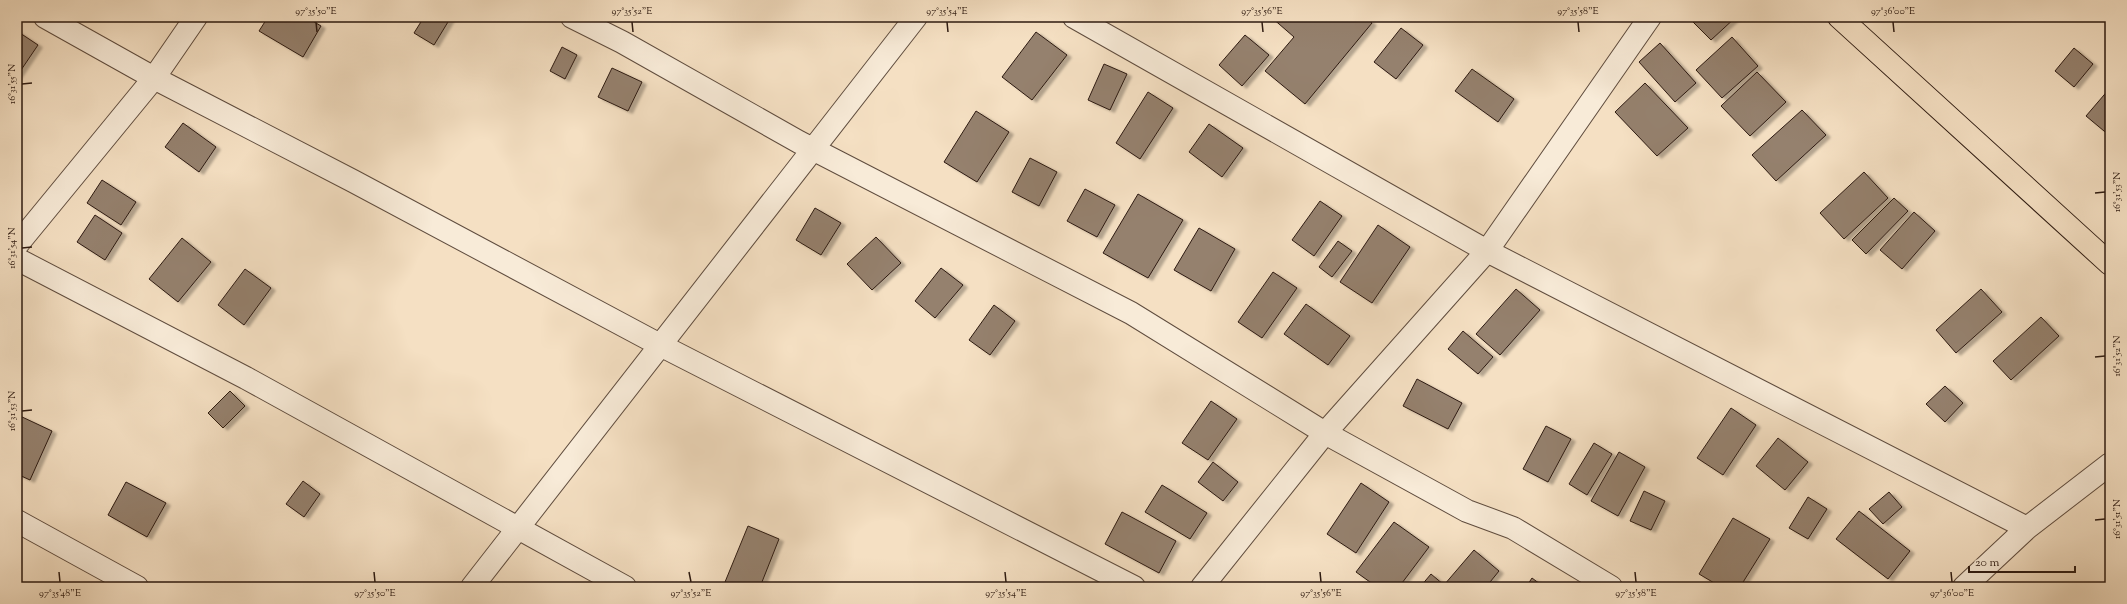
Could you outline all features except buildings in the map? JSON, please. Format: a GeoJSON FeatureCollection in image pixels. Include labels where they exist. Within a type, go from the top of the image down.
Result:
{"type":"FeatureCollection","features":[{"type":"Feature","properties":{"kind":"highway"},"geometry":{"type":"LineString","coordinates":[[1839,17],[2110,264]]}},
{"type":"Feature","properties":{"kind":"street"},"geometry":{"type":"LineString","coordinates":[[45,17],[154,78],[353,181],[660,345],[1134,587]]}},
{"type":"Feature","properties":{"kind":"street"},"geometry":{"type":"LineString","coordinates":[[17,245],[154,78],[196,17]]}},
{"type":"Feature","properties":{"kind":"street"},"geometry":{"type":"LineString","coordinates":[[572,17],[622,42],[814,149],[1131,313],[1325,434],[1467,512],[1513,528],[1611,587]]}},
{"type":"Feature","properties":{"kind":"street"},"geometry":{"type":"LineString","coordinates":[[472,587],[916,17]]}},
{"type":"Feature","properties":{"kind":"street"},"geometry":{"type":"LineString","coordinates":[[1074,17],[1487,250],[2027,528]]}},
{"type":"Feature","properties":{"kind":"street"},"geometry":{"type":"LineString","coordinates":[[1202,587],[1325,434],[1487,250],[1650,17]]}},
{"type":"Feature","properties":{"kind":"street"},"geometry":{"type":"LineString","coordinates":[[17,259],[246,378],[625,587]]}},
{"type":"Feature","properties":{"kind":"street"},"geometry":{"type":"LineString","coordinates":[[1964,587],[2027,528],[2109,467]]}},
{"type":"Feature","properties":{"kind":"street"},"geometry":{"type":"LineString","coordinates":[[17,521],[137,587]]}}]}
